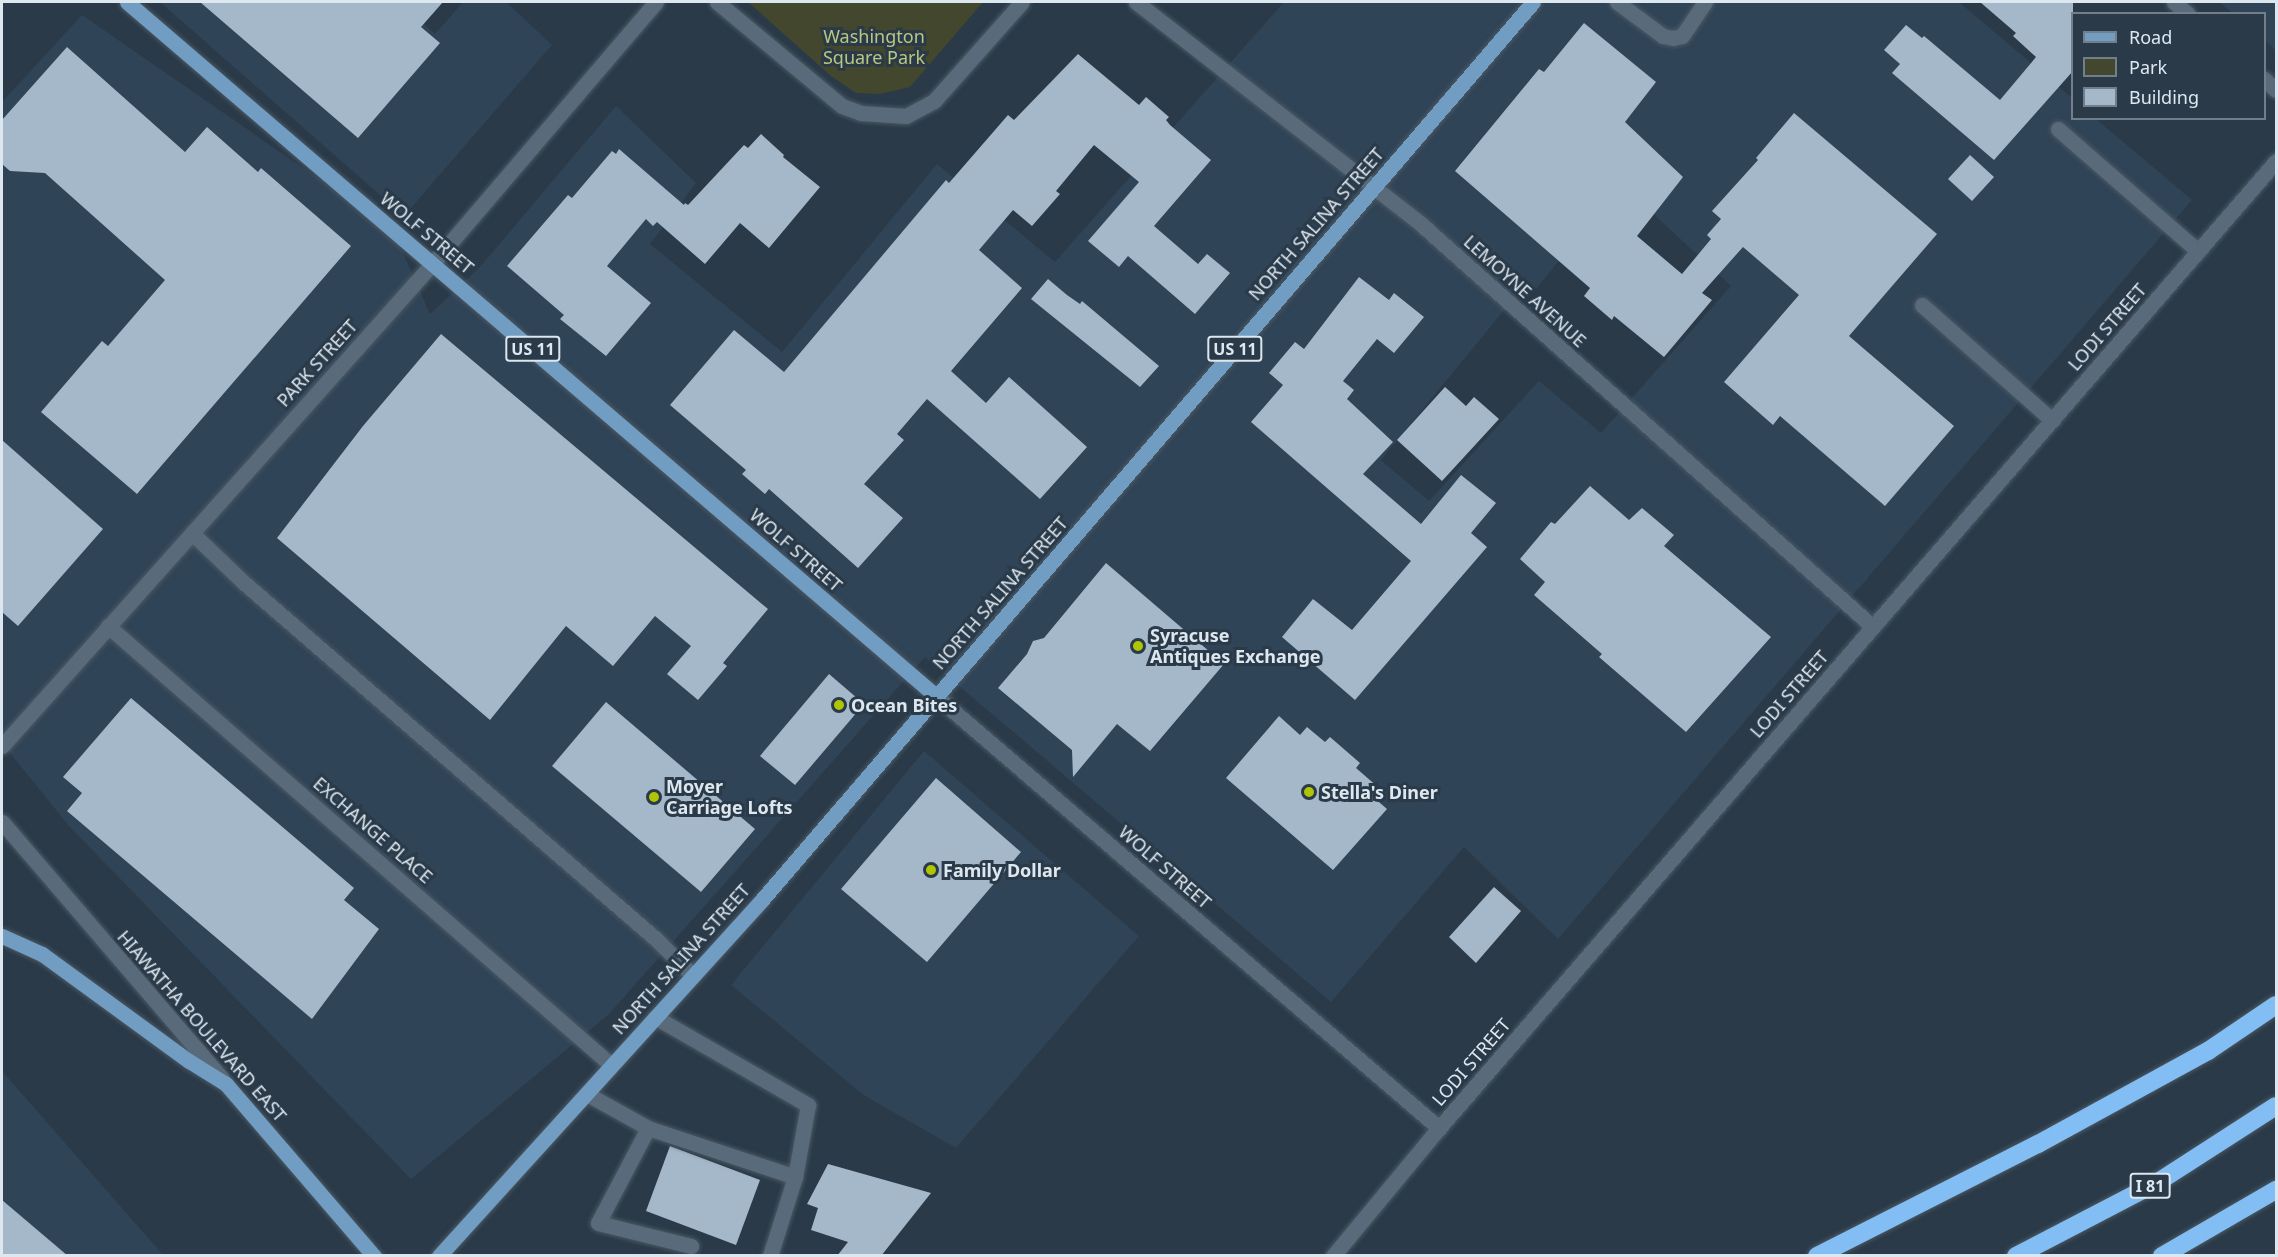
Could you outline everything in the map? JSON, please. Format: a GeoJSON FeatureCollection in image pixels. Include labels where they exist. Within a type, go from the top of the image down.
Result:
{"type":"FeatureCollection","features":[{"type":"Feature","properties":{"kind":"highway"},"geometry":{"type":"LineString","coordinates":[[1817,1256],[2038,1144],[2188,1062],[2277,1005]]}},
{"type":"Feature","properties":{"kind":"highway","name":"I 81"},"geometry":{"type":"LineString","coordinates":[[2016,1256],[2158,1182],[2277,1106]]}},
{"type":"Feature","properties":{"kind":"highway"},"geometry":{"type":"LineString","coordinates":[[2162,1256],[2277,1190]]}},
{"type":"Feature","properties":{"kind":"main road","name":"WOLF STREET"},"geometry":{"type":"LineString","coordinates":[[128,2],[937,697]]}},
{"type":"Feature","properties":{"kind":"main road","name":"NORTH SALINA STREET"},"geometry":{"type":"LineString","coordinates":[[439,1256],[693,976],[937,697],[1533,2]]}},
{"type":"Feature","properties":{"kind":"main road"},"geometry":{"type":"LineString","coordinates":[[2,936],[42,954],[189,1061],[226,1084]]}},
{"type":"Feature","properties":{"kind":"main road","name":"HIAWATHA BOULEVARD EAST"},"geometry":{"type":"LineString","coordinates":[[226,1084],[374,1256]]}},
{"type":"Feature","properties":{"kind":"street","name":"PARK STREET"},"geometry":{"type":"LineString","coordinates":[[2,746],[433,262],[656,2]]}},
{"type":"Feature","properties":{"kind":"street"},"geometry":{"type":"LineString","coordinates":[[717,2],[842,106],[861,113],[906,116],[934,101],[1022,2]]}},
{"type":"Feature","properties":{"kind":"street","name":"LEMOYNE AVENUE"},"geometry":{"type":"LineString","coordinates":[[1136,2],[1422,225],[1873,627]]}},
{"type":"Feature","properties":{"kind":"street"},"geometry":{"type":"LineString","coordinates":[[1617,2],[1663,36],[1672,38],[1682,36],[1705,2]]}},
{"type":"Feature","properties":{"kind":"street"},"geometry":{"type":"LineString","coordinates":[[2174,2],[2186,12]]}},
{"type":"Feature","properties":{"kind":"street"},"geometry":{"type":"LineString","coordinates":[[2058,129],[2198,251]]}},
{"type":"Feature","properties":{"kind":"street","name":"LODI STREET"},"geometry":{"type":"LineString","coordinates":[[1333,1256],[1439,1128],[2277,160]]}},
{"type":"Feature","properties":{"kind":"street"},"geometry":{"type":"LineString","coordinates":[[1922,305],[2052,420]]}},
{"type":"Feature","properties":{"kind":"street"},"geometry":{"type":"LineString","coordinates":[[192,533],[251,589],[657,940],[693,976]]}},
{"type":"Feature","properties":{"kind":"street","name":"EXCHANGE PLACE"},"geometry":{"type":"LineString","coordinates":[[108,626],[611,1065]]}},
{"type":"Feature","properties":{"kind":"street","name":"WOLF STREET"},"geometry":{"type":"LineString","coordinates":[[937,697],[1439,1128]]}},
{"type":"Feature","properties":{"kind":"street","name":"HIAWATHA BOULEVARD EAST"},"geometry":{"type":"LineString","coordinates":[[2,822],[226,1084]]}},
{"type":"Feature","properties":{"kind":"street"},"geometry":{"type":"LineString","coordinates":[[655,1017],[808,1105],[795,1177],[770,1256]]}},
{"type":"Feature","properties":{"kind":"street"},"geometry":{"type":"LineString","coordinates":[[587,1094],[648,1128],[795,1177]]}},
{"type":"Feature","properties":{"kind":"street"},"geometry":{"type":"LineString","coordinates":[[648,1128],[598,1223],[691,1246]]}},
{"type":"Feature","properties":{"kind":"shaded area"},"geometry":{"type":"Polygon","coordinates":[[[160,2],[399,2],[435,34],[463,2],[506,2],[552,45],[404,216],[160,2]]]}},
{"type":"Feature","properties":{"kind":"shaded area"},"geometry":{"type":"Polygon","coordinates":[[[1284,2],[1959,2],[2071,97],[2071,120],[2097,120],[2192,200],[1558,939],[1464,847],[1331,1002],[925,657],[609,1014],[411,1179],[69,826],[2,743],[2,102],[82,15],[393,230],[430,314],[480,267],[616,106],[696,183],[650,244],[782,352],[937,164],[1055,262],[1284,2]],[[1621,184],[1536,289],[1528,281],[1381,460],[1429,501],[1539,381],[1601,433],[1731,286],[1621,184]]]}},
{"type":"Feature","properties":{"kind":"shaded area"},"geometry":{"type":"Polygon","coordinates":[[[2219,2],[2276,2],[2276,51],[2266,41],[2266,12],[2232,12],[2219,2]]]}},
{"type":"Feature","properties":{"kind":"shaded area"},"geometry":{"type":"Polygon","coordinates":[[[924,751],[1139,936],[956,1148],[865,1096],[731,985],[924,751]]]}},
{"type":"Feature","properties":{"kind":"shaded area"},"geometry":{"type":"Polygon","coordinates":[[[2,1071],[163,1255],[2,1255],[2,1071]]]}},
{"type":"Feature","properties":{"kind":"green space","name":"Washington Square Park"},"geometry":{"type":"Polygon","coordinates":[[[748,2],[983,2],[910,87],[880,94],[856,93],[831,76],[748,2]]]}},
{"type":"Feature","properties":{"kind":"building"},"geometry":{"type":"Polygon","coordinates":[[[200,2],[443,2],[421,27],[440,43],[358,138],[200,2]]]}},
{"type":"Feature","properties":{"kind":"building"},"geometry":{"type":"Polygon","coordinates":[[[1980,2],[2073,2],[2071,73],[1994,160],[1892,73],[1900,64],[1884,50],[1906,25],[1922,38],[1924,36],[2000,100],[2036,57],[2013,36],[2016,33],[1980,2]]]}},
{"type":"Feature","properties":{"kind":"building"},"geometry":{"type":"Polygon","coordinates":[[[1584,23],[1656,82],[1625,122],[1683,177],[1637,236],[1682,274],[1711,239],[1707,235],[1721,219],[1712,211],[1758,160],[1756,158],[1794,113],[1937,234],[1849,336],[1954,426],[1885,506],[1780,416],[1773,425],[1724,382],[1799,295],[1743,247],[1702,293],[1712,300],[1664,357],[1614,316],[1612,320],[1584,296],[1590,288],[1455,171],[1539,69],[1544,72],[1584,23]]]}},
{"type":"Feature","properties":{"kind":"building"},"geometry":{"type":"Polygon","coordinates":[[[67,47],[185,152],[207,127],[258,172],[261,168],[351,246],[137,494],[41,412],[102,341],[108,346],[165,280],[45,173],[10,171],[2,164],[2,120],[67,47]]]}},
{"type":"Feature","properties":{"kind":"building"},"geometry":{"type":"Polygon","coordinates":[[[1078,54],[1139,105],[1146,97],[1169,117],[1166,120],[1170,125],[1211,160],[1154,226],[1198,264],[1207,254],[1230,273],[1195,314],[1128,256],[1119,267],[1088,241],[1139,182],[1094,145],[1056,191],[1060,194],[1032,226],[1013,210],[979,250],[1022,288],[951,371],[986,403],[1009,377],[1087,447],[1040,499],[927,399],[897,434],[904,440],[864,484],[903,518],[858,568],[769,489],[765,494],[742,474],[746,470],[670,405],[734,330],[784,372],[946,180],[949,183],[1008,115],[1014,120],[1078,54]]]}},
{"type":"Feature","properties":{"kind":"building"},"geometry":{"type":"Polygon","coordinates":[[[761,134],[784,155],[783,157],[820,187],[769,248],[740,223],[705,264],[657,222],[653,226],[646,219],[607,266],[651,303],[606,356],[560,319],[564,315],[507,266],[568,195],[572,198],[612,151],[616,154],[619,149],[684,205],[685,203],[688,205],[744,145],[748,148],[761,134]]]}},
{"type":"Feature","properties":{"kind":"building"},"geometry":{"type":"Polygon","coordinates":[[[1970,155],[1994,177],[1972,201],[1948,179],[1970,155]]]}},
{"type":"Feature","properties":{"kind":"building"},"geometry":{"type":"Polygon","coordinates":[[[1359,277],[1389,300],[1394,293],[1424,317],[1394,353],[1377,339],[1343,381],[1354,390],[1347,399],[1393,442],[1363,474],[1421,524],[1461,475],[1496,503],[1471,533],[1487,547],[1355,700],[1282,637],[1313,599],[1352,630],[1411,561],[1251,422],[1283,385],[1269,373],[1295,342],[1304,349],[1359,277]]]}},
{"type":"Feature","properties":{"kind":"building"},"geometry":{"type":"Polygon","coordinates":[[[1048,279],[1080,304],[1082,301],[1159,366],[1140,387],[1031,299],[1048,279]]]}},
{"type":"Feature","properties":{"kind":"building"},"geometry":{"type":"Polygon","coordinates":[[[441,334],[768,609],[723,663],[727,666],[698,700],[667,674],[691,646],[655,616],[613,666],[566,626],[490,720],[277,538],[363,426],[441,334]]]}},
{"type":"Feature","properties":{"kind":"building"},"geometry":{"type":"Polygon","coordinates":[[[1445,387],[1466,406],[1474,397],[1499,419],[1442,481],[1397,440],[1445,387]]]}},
{"type":"Feature","properties":{"kind":"building"},"geometry":{"type":"Polygon","coordinates":[[[2,440],[103,529],[18,626],[2,612],[2,440]]]}},
{"type":"Feature","properties":{"kind":"building"},"geometry":{"type":"Polygon","coordinates":[[[1590,486],[1629,520],[1642,508],[1674,535],[1664,546],[1771,637],[1686,732],[1599,657],[1602,654],[1534,595],[1545,582],[1520,559],[1551,522],[1555,524],[1590,486]]]}},
{"type":"Feature","properties":{"kind":"building"},"geometry":{"type":"Polygon","coordinates":[[[1106,563],[1224,664],[1150,751],[1117,724],[1073,777],[1072,750],[998,688],[1027,654],[1033,641],[1044,638],[1106,563]]]}},
{"type":"Feature","properties":{"kind":"building"},"geometry":{"type":"Polygon","coordinates":[[[829,674],[864,704],[795,785],[760,756],[829,674]]]}},
{"type":"Feature","properties":{"kind":"building"},"geometry":{"type":"Polygon","coordinates":[[[131,698],[354,888],[344,900],[379,929],[312,1019],[67,811],[82,793],[63,777],[131,698]]]}},
{"type":"Feature","properties":{"kind":"building","name":"Moyer Carriage Lofts"},"geometry":{"type":"Polygon","coordinates":[[[606,702],[755,829],[701,892],[552,766],[606,702]]]}},
{"type":"Feature","properties":{"kind":"building","name":"Stella's Diner"},"geometry":{"type":"Polygon","coordinates":[[[1279,716],[1300,735],[1307,727],[1325,742],[1330,737],[1360,763],[1356,768],[1379,788],[1372,796],[1387,809],[1333,870],[1226,778],[1279,716]]]}},
{"type":"Feature","properties":{"kind":"building","name":"Family Dollar"},"geometry":{"type":"Polygon","coordinates":[[[936,778],[1021,852],[927,962],[841,889],[936,778]]]}},
{"type":"Feature","properties":{"kind":"building"},"geometry":{"type":"Polygon","coordinates":[[[1494,887],[1521,911],[1476,963],[1449,937],[1494,887]]]}},
{"type":"Feature","properties":{"kind":"building"},"geometry":{"type":"Polygon","coordinates":[[[670,1146],[760,1180],[736,1245],[646,1211],[670,1146]]]}},
{"type":"Feature","properties":{"kind":"building"},"geometry":{"type":"Polygon","coordinates":[[[828,1164],[931,1193],[881,1256],[837,1256],[848,1242],[811,1230],[818,1208],[807,1204],[828,1164]]]}},
{"type":"Feature","properties":{"kind":"building"},"geometry":{"type":"Polygon","coordinates":[[[2,1200],[68,1256],[2,1256],[2,1200]]]}},
{"type":"Feature","properties":{"kind":"place","name":"Syracuse Antiques Exchange"},"geometry":{"type":"Point","coordinates":[1138,646]}},
{"type":"Feature","properties":{"kind":"place","name":"Ocean Bites"},"geometry":{"type":"Point","coordinates":[839,705]}},
{"type":"Feature","properties":{"kind":"place","name":"Stella's Diner"},"geometry":{"type":"Point","coordinates":[1309,792]}},
{"type":"Feature","properties":{"kind":"place","name":"Moyer Carriage Lofts"},"geometry":{"type":"Point","coordinates":[654,797]}},
{"type":"Feature","properties":{"kind":"place","name":"Family Dollar"},"geometry":{"type":"Point","coordinates":[931,870]}}]}
